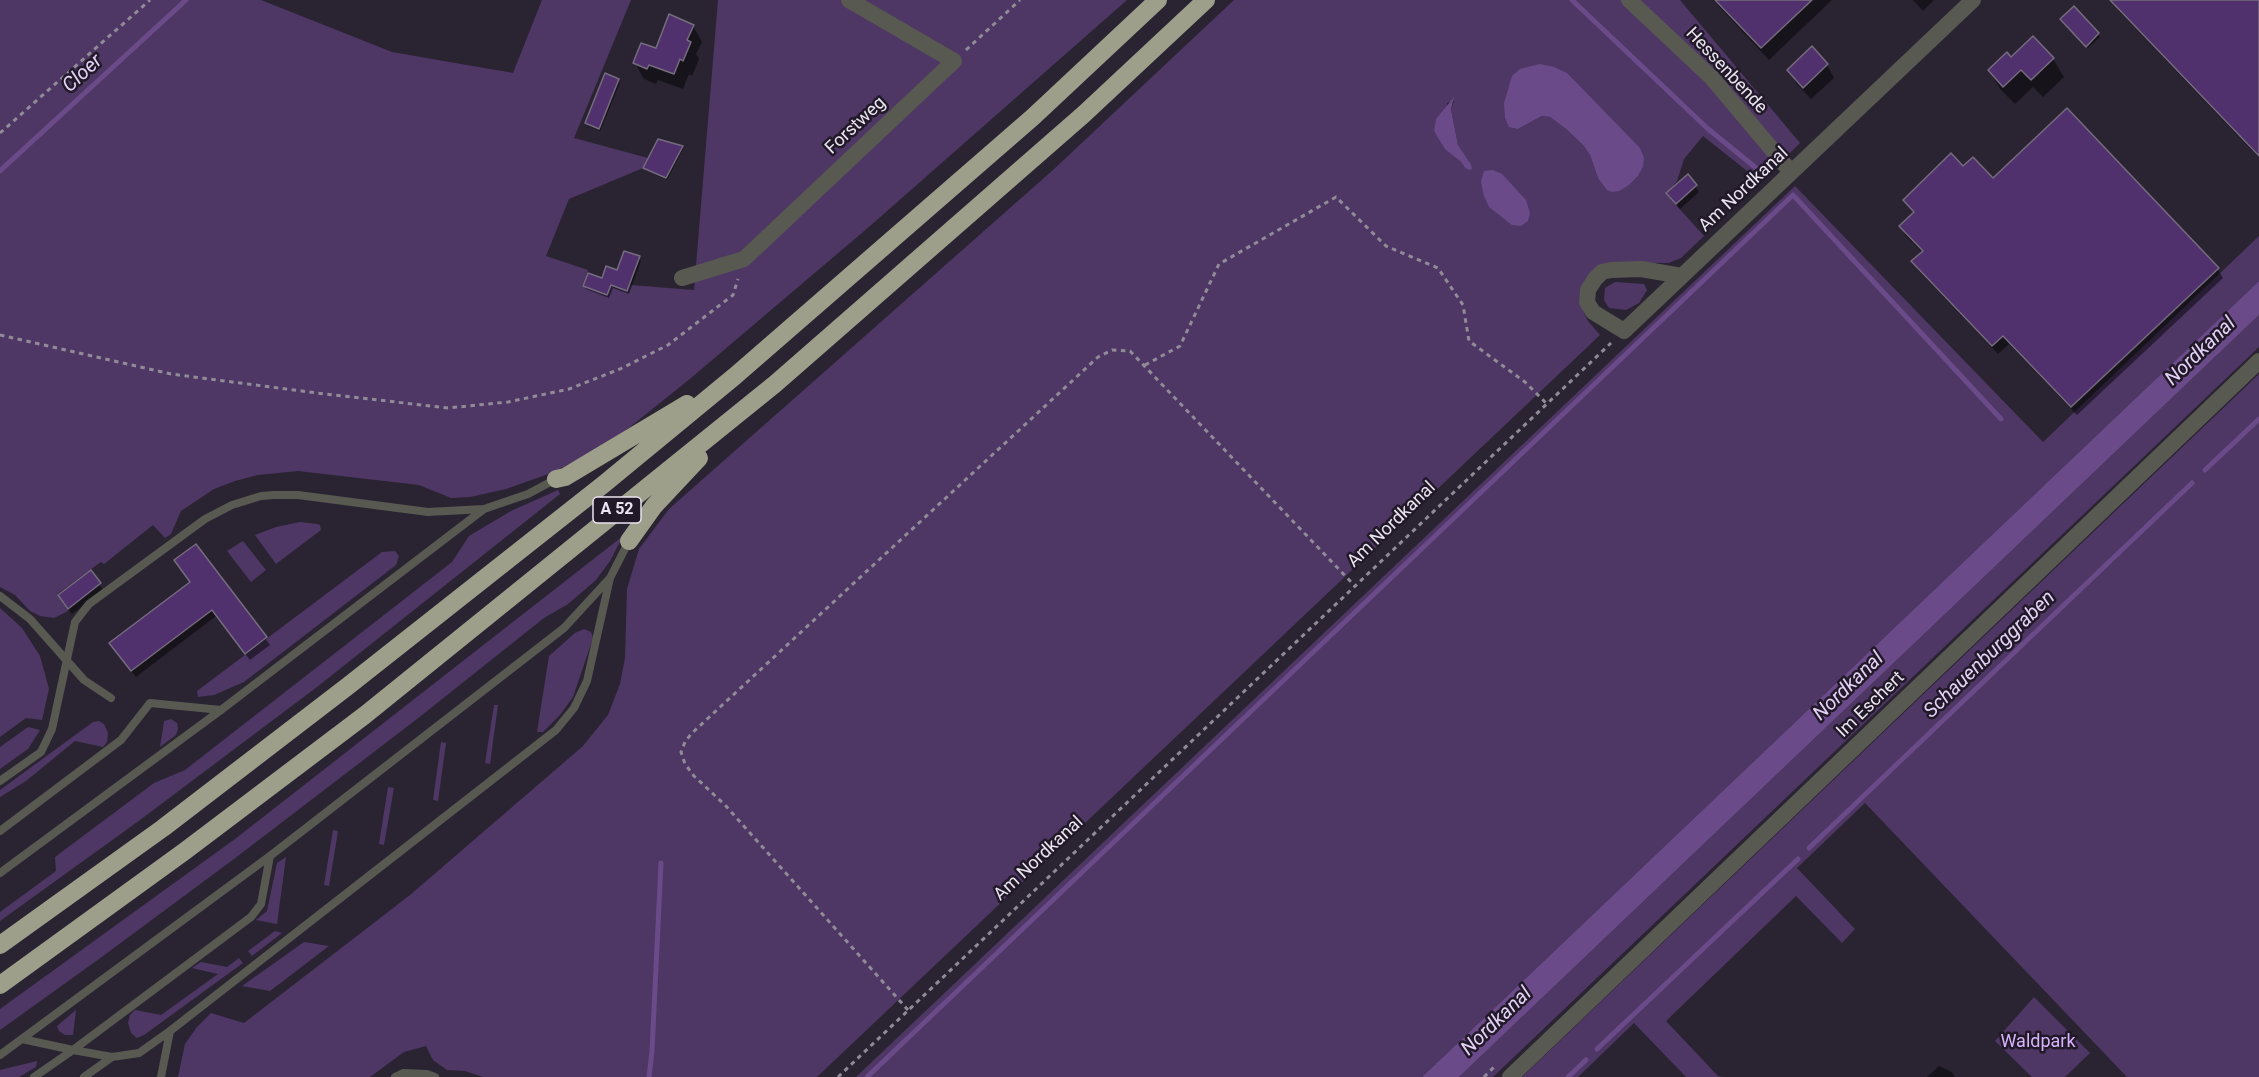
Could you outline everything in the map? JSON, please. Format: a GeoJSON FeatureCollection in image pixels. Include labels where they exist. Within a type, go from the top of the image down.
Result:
{"type":"FeatureCollection","features":[{"type":"Feature","properties":{"kind":"highway","name":"A 52"},"geometry":{"type":"LineString","coordinates":[[0,945],[163,828],[339,694],[604,484],[735,376],[1033,117],[1158,0]]}},
{"type":"Feature","properties":{"kind":"highway","name":"A 52"},"geometry":{"type":"LineString","coordinates":[[0,985],[186,851],[365,715],[775,384],[1058,137],[1206,0]]}},
{"type":"Feature","properties":{"kind":"highway"},"geometry":{"type":"LineString","coordinates":[[556,480],[735,376]]}},
{"type":"Feature","properties":{"kind":"highway"},"geometry":{"type":"LineString","coordinates":[[629,541],[654,506],[686,470],[775,384]]}},
{"type":"Feature","properties":{"kind":"street"},"geometry":{"type":"LineString","coordinates":[[849,0],[954,62]]}},
{"type":"Feature","properties":{"kind":"street","name":"Hessenbende"},"geometry":{"type":"LineString","coordinates":[[1629,0],[1712,78],[1791,172]]}},
{"type":"Feature","properties":{"kind":"street","name":"Am Nordkanal"},"geometry":{"type":"LineString","coordinates":[[1624,331],[1972,0]]}},
{"type":"Feature","properties":{"kind":"street","name":"Forstweg"},"geometry":{"type":"LineString","coordinates":[[682,278],[744,259],[954,62]]}},
{"type":"Feature","properties":{"kind":"street"},"geometry":{"type":"LineString","coordinates":[[1624,331],[1593,312],[1587,302],[1588,290],[1594,279],[1602,272],[1611,270],[1641,269],[1682,276]]}},
{"type":"Feature","properties":{"kind":"street","name":"Im Eschert"},"geometry":{"type":"LineString","coordinates":[[1510,1077],[2259,361]]}},
{"type":"Feature","properties":{"kind":"lane"},"geometry":{"type":"LineString","coordinates":[[0,781],[41,752],[52,729],[75,622],[89,604],[205,519],[232,505],[261,496],[298,495],[428,512],[484,509],[528,494],[556,480]]}},
{"type":"Feature","properties":{"kind":"lane"},"geometry":{"type":"LineString","coordinates":[[0,873],[221,710],[484,509]]}},
{"type":"Feature","properties":{"kind":"lane"},"geometry":{"type":"LineString","coordinates":[[22,1039],[112,1057],[139,1053],[556,730],[574,708],[587,681],[610,578],[629,541]]}},
{"type":"Feature","properties":{"kind":"lane"},"geometry":{"type":"LineString","coordinates":[[0,1055],[270,856],[564,628],[610,578]]}},
{"type":"Feature","properties":{"kind":"lane"},"geometry":{"type":"LineString","coordinates":[[0,596],[30,619],[84,680],[111,698]]}},
{"type":"Feature","properties":{"kind":"lane"},"geometry":{"type":"LineString","coordinates":[[0,831],[121,740],[150,703],[221,710]]}},
{"type":"Feature","properties":{"kind":"lane"},"geometry":{"type":"LineString","coordinates":[[33,1077],[73,1050],[251,917],[261,904],[270,856]]}},
{"type":"Feature","properties":{"kind":"lane"},"geometry":{"type":"LineString","coordinates":[[161,1077],[170,1031]]}},
{"type":"Feature","properties":{"kind":"lane"},"geometry":{"type":"LineString","coordinates":[[84,1077],[112,1057]]}},
{"type":"Feature","properties":{"kind":"lane"},"geometry":{"type":"LineString","coordinates":[[395,1077],[403,1073],[427,1074],[435,1077]]}},
{"type":"Feature","properties":{"kind":"path"},"geometry":{"type":"LineString","coordinates":[[0,133],[150,0]]}},
{"type":"Feature","properties":{"kind":"path"},"geometry":{"type":"LineString","coordinates":[[954,62],[1020,0]]}},
{"type":"Feature","properties":{"kind":"path"},"geometry":{"type":"LineString","coordinates":[[1144,365],[1180,346],[1219,264],[1336,196],[1386,246],[1438,268],[1463,305],[1469,341],[1525,382],[1547,404]]}},
{"type":"Feature","properties":{"kind":"path"},"geometry":{"type":"LineString","coordinates":[[0,335],[171,374],[448,408],[508,402],[570,389],[620,369],[668,345],[733,295],[744,259]]}},
{"type":"Feature","properties":{"kind":"path","name":"Am Nordkanal"},"geometry":{"type":"LineString","coordinates":[[837,1077],[1624,331]]}},
{"type":"Feature","properties":{"kind":"path"},"geometry":{"type":"LineString","coordinates":[[908,1010],[725,805],[694,776],[685,764],[681,753],[685,742],[1098,357],[1112,350],[1130,351],[1355,586]]}},
{"type":"Feature","properties":{"kind":"green space"},"geometry":{"type":"Polygon","coordinates":[[[0,0],[261,0],[392,52],[513,73],[542,0],[631,0],[574,138],[648,158],[643,168],[569,199],[546,256],[588,270],[582,286],[607,296],[611,286],[627,292],[630,285],[694,290],[718,0],[1127,0],[870,226],[691,378],[630,427],[599,448],[554,472],[506,489],[470,497],[451,498],[419,485],[298,471],[258,475],[235,481],[214,489],[181,511],[171,534],[165,538],[153,525],[104,564],[101,562],[57,594],[68,611],[54,618],[40,616],[30,611],[15,595],[0,587],[0,0]]]}},
{"type":"Feature","properties":{"kind":"green space"},"geometry":{"type":"Polygon","coordinates":[[[1234,0],[1680,0],[1800,143],[1761,182],[1703,136],[1684,159],[1677,181],[1666,194],[1704,236],[1681,258],[1669,263],[1614,263],[1583,311],[1600,335],[817,1077],[483,1077],[465,1071],[447,1070],[433,1060],[426,1046],[404,1052],[370,1077],[178,1077],[185,1044],[211,1013],[244,1023],[410,895],[583,746],[608,715],[620,684],[625,658],[627,589],[639,549],[669,509],[1053,170],[1234,0]],[[1567,73],[1518,129],[1542,116],[1550,117],[1583,145],[1590,155],[1598,178],[1629,185],[1643,167],[1567,73]],[[1454,101],[1447,103],[1446,149],[1465,168],[1471,164],[1458,145],[1451,109],[1454,101]]]}},
{"type":"Feature","properties":{"kind":"green space"},"geometry":{"type":"Polygon","coordinates":[[[1795,186],[2043,442],[2259,236],[2259,281],[1422,1077],[856,1077],[1795,186]]]}},
{"type":"Feature","properties":{"kind":"green space"},"geometry":{"type":"Polygon","coordinates":[[[1615,282],[1644,284],[1647,290],[1639,303],[1626,310],[1609,308],[1604,300],[1605,288],[1615,282]]]}},
{"type":"Feature","properties":{"kind":"green space"},"geometry":{"type":"Polygon","coordinates":[[[2259,315],[2259,347],[1493,1077],[1459,1077],[2259,315]]]}},
{"type":"Feature","properties":{"kind":"green space"},"geometry":{"type":"Polygon","coordinates":[[[2259,374],[2259,1077],[2127,1077],[1865,803],[1797,868],[1855,929],[1842,943],[1796,896],[1666,1021],[1718,1076],[1723,1077],[1686,1077],[1634,1023],[1578,1077],[1522,1077],[2259,374]]]}},
{"type":"Feature","properties":{"kind":"green space"},"geometry":{"type":"Polygon","coordinates":[[[558,490],[560,494],[317,687],[140,820],[0,921],[0,912],[56,871],[55,857],[154,783],[185,770],[452,562],[469,536],[511,511],[558,490]]]}},
{"type":"Feature","properties":{"kind":"green space"},"geometry":{"type":"Polygon","coordinates":[[[300,522],[320,525],[321,530],[276,564],[255,535],[276,527],[300,522]]]}},
{"type":"Feature","properties":{"kind":"green space"},"geometry":{"type":"Polygon","coordinates":[[[623,536],[610,561],[596,580],[568,604],[544,618],[234,859],[0,1030],[0,1009],[235,839],[623,536]]]}},
{"type":"Feature","properties":{"kind":"green space"},"geometry":{"type":"Polygon","coordinates":[[[243,541],[266,570],[251,582],[227,551],[243,541]]]}},
{"type":"Feature","properties":{"kind":"green space"},"geometry":{"type":"Polygon","coordinates":[[[395,551],[399,556],[396,565],[244,682],[214,695],[198,697],[197,691],[382,552],[395,551]]]}},
{"type":"Feature","properties":{"kind":"green space"},"geometry":{"type":"Polygon","coordinates":[[[0,608],[22,628],[40,656],[49,689],[42,720],[26,718],[0,737],[0,608]]]}},
{"type":"Feature","properties":{"kind":"green space"},"geometry":{"type":"Polygon","coordinates":[[[584,629],[591,632],[593,638],[573,697],[560,715],[543,732],[537,732],[549,656],[575,633],[584,629]]]}},
{"type":"Feature","properties":{"kind":"green space"},"geometry":{"type":"Polygon","coordinates":[[[494,705],[498,705],[490,764],[485,763],[494,705]]]}},
{"type":"Feature","properties":{"kind":"green space"},"geometry":{"type":"Polygon","coordinates":[[[171,719],[177,723],[176,735],[160,747],[164,721],[171,719]]]}},
{"type":"Feature","properties":{"kind":"green space"},"geometry":{"type":"Polygon","coordinates":[[[99,721],[104,724],[108,733],[107,742],[103,747],[75,741],[26,781],[0,797],[0,790],[93,722],[99,721]]]}},
{"type":"Feature","properties":{"kind":"green space"},"geometry":{"type":"Polygon","coordinates":[[[28,727],[40,730],[28,749],[0,769],[0,747],[28,727]]]}},
{"type":"Feature","properties":{"kind":"green space"},"geometry":{"type":"Polygon","coordinates":[[[441,742],[446,743],[438,801],[433,800],[441,742]]]}},
{"type":"Feature","properties":{"kind":"green space"},"geometry":{"type":"Polygon","coordinates":[[[388,787],[394,788],[384,845],[379,844],[388,787]]]}},
{"type":"Feature","properties":{"kind":"green space"},"geometry":{"type":"Polygon","coordinates":[[[333,830],[338,831],[329,886],[324,885],[333,830]]]}},
{"type":"Feature","properties":{"kind":"green space"},"geometry":{"type":"Polygon","coordinates":[[[286,857],[277,924],[256,920],[267,911],[277,863],[286,857]]]}},
{"type":"Feature","properties":{"kind":"green space"},"geometry":{"type":"Polygon","coordinates":[[[275,931],[282,933],[252,956],[248,951],[275,931]]]}},
{"type":"Feature","properties":{"kind":"green space"},"geometry":{"type":"Polygon","coordinates":[[[304,942],[329,946],[270,991],[242,986],[304,942]]]}},
{"type":"Feature","properties":{"kind":"green space"},"geometry":{"type":"Polygon","coordinates":[[[239,958],[243,963],[144,1035],[137,1038],[131,1033],[128,1023],[130,1015],[135,1010],[161,1015],[218,974],[192,968],[201,962],[227,967],[239,958]]]}},
{"type":"Feature","properties":{"kind":"green space","name":"Waldpark"},"geometry":{"type":"Polygon","coordinates":[[[2034,997],[2090,1053],[2065,1077],[2032,1077],[1995,1041],[2034,997]]]}},
{"type":"Feature","properties":{"kind":"green space"},"geometry":{"type":"Polygon","coordinates":[[[76,1010],[73,1035],[65,1035],[59,1031],[57,1026],[76,1010]]]}},
{"type":"Feature","properties":{"kind":"green space"},"geometry":{"type":"Polygon","coordinates":[[[37,1061],[36,1067],[19,1077],[0,1077],[0,1070],[37,1061]]]}},
{"type":"Feature","properties":{"kind":"water"},"geometry":{"type":"Polygon","coordinates":[[[1540,64],[1567,73],[1640,148],[1644,158],[1643,167],[1629,185],[1619,191],[1607,190],[1598,178],[1590,155],[1583,145],[1550,117],[1542,116],[1518,129],[1509,127],[1505,118],[1504,103],[1512,76],[1520,69],[1540,64]]]}},
{"type":"Feature","properties":{"kind":"water"},"geometry":{"type":"Polygon","coordinates":[[[1454,97],[1451,109],[1458,145],[1471,164],[1472,169],[1470,170],[1445,149],[1434,131],[1436,119],[1454,97]]]}},
{"type":"Feature","properties":{"kind":"water"},"geometry":{"type":"Polygon","coordinates":[[[1493,170],[1502,174],[1526,200],[1530,213],[1528,221],[1521,226],[1512,225],[1489,207],[1481,182],[1484,171],[1493,170]]]}},
{"type":"Feature","properties":{"kind":"water","name":"Nordkanal"},"geometry":{"type":"Polygon","coordinates":[[[2259,281],[2259,315],[1459,1077],[1422,1077],[2259,281]]]}},
{"type":"Feature","properties":{"kind":"building"},"geometry":{"type":"Polygon","coordinates":[[[1715,0],[1812,0],[1761,48],[1715,0]]]}},
{"type":"Feature","properties":{"kind":"building"},"geometry":{"type":"Polygon","coordinates":[[[2110,0],[2259,0],[2259,156],[2240,136],[2110,0]]]}},
{"type":"Feature","properties":{"kind":"building"},"geometry":{"type":"Polygon","coordinates":[[[2074,6],[2099,33],[2086,47],[2060,19],[2074,6]]]}},
{"type":"Feature","properties":{"kind":"building"},"geometry":{"type":"Polygon","coordinates":[[[669,14],[694,25],[687,40],[691,42],[683,61],[680,59],[674,74],[649,65],[647,69],[633,63],[641,43],[656,48],[669,14]]]}},
{"type":"Feature","properties":{"kind":"building"},"geometry":{"type":"Polygon","coordinates":[[[2033,36],[2054,58],[2031,80],[2021,70],[2003,87],[1988,70],[2007,52],[2011,57],[2033,36]]]}},
{"type":"Feature","properties":{"kind":"building"},"geometry":{"type":"Polygon","coordinates":[[[1812,46],[1828,64],[1803,88],[1787,70],[1812,46]]]}},
{"type":"Feature","properties":{"kind":"building"},"geometry":{"type":"Polygon","coordinates":[[[605,73],[619,79],[599,129],[585,123],[605,73]]]}},
{"type":"Feature","properties":{"kind":"building"},"geometry":{"type":"Polygon","coordinates":[[[2067,108],[2219,268],[2071,407],[2003,336],[1992,346],[1911,261],[1923,251],[1899,226],[1914,212],[1903,200],[1951,153],[1963,166],[1973,157],[1993,178],[2067,108]]]}},
{"type":"Feature","properties":{"kind":"building"},"geometry":{"type":"Polygon","coordinates":[[[658,139],[683,146],[666,178],[643,168],[658,139]]]}},
{"type":"Feature","properties":{"kind":"building"},"geometry":{"type":"Polygon","coordinates":[[[1688,174],[1697,185],[1676,204],[1666,193],[1688,174]]]}},
{"type":"Feature","properties":{"kind":"building"},"geometry":{"type":"Polygon","coordinates":[[[624,251],[640,256],[627,291],[611,285],[607,295],[583,286],[588,273],[602,278],[606,266],[617,270],[624,251]]]}},
{"type":"Feature","properties":{"kind":"building"},"geometry":{"type":"Polygon","coordinates":[[[196,544],[267,637],[245,654],[212,610],[131,671],[109,643],[190,582],[174,560],[196,544]]]}},
{"type":"Feature","properties":{"kind":"building"},"geometry":{"type":"Polygon","coordinates":[[[91,570],[101,583],[68,609],[58,595],[91,570]]]}},
{"type":"Feature","properties":{"kind":"waterway","name":"Cloer"},"geometry":{"type":"LineString","coordinates":[[0,171],[186,0]]}},
{"type":"Feature","properties":{"kind":"waterway"},"geometry":{"type":"LineString","coordinates":[[1572,0],[1707,128],[1761,172]]}},
{"type":"Feature","properties":{"kind":"waterway"},"geometry":{"type":"LineString","coordinates":[[867,1077],[1793,195],[2001,419]]}},
{"type":"Feature","properties":{"kind":"waterway","name":"Schauenburggraben"},"geometry":{"type":"LineString","coordinates":[[2205,470],[2259,419]]}},
{"type":"Feature","properties":{"kind":"waterway","name":"Schauenburggraben"},"geometry":{"type":"LineString","coordinates":[[1809,848],[2192,483]]}},
{"type":"Feature","properties":{"kind":"waterway","name":"Schauenburggraben"},"geometry":{"type":"LineString","coordinates":[[1597,1049],[1798,859]]}},
{"type":"Feature","properties":{"kind":"waterway"},"geometry":{"type":"LineString","coordinates":[[649,1077],[661,863]]}},
{"type":"Feature","properties":{"kind":"waterway","name":"Schauenburggraben"},"geometry":{"type":"LineString","coordinates":[[1568,1077],[1586,1060]]}}]}
